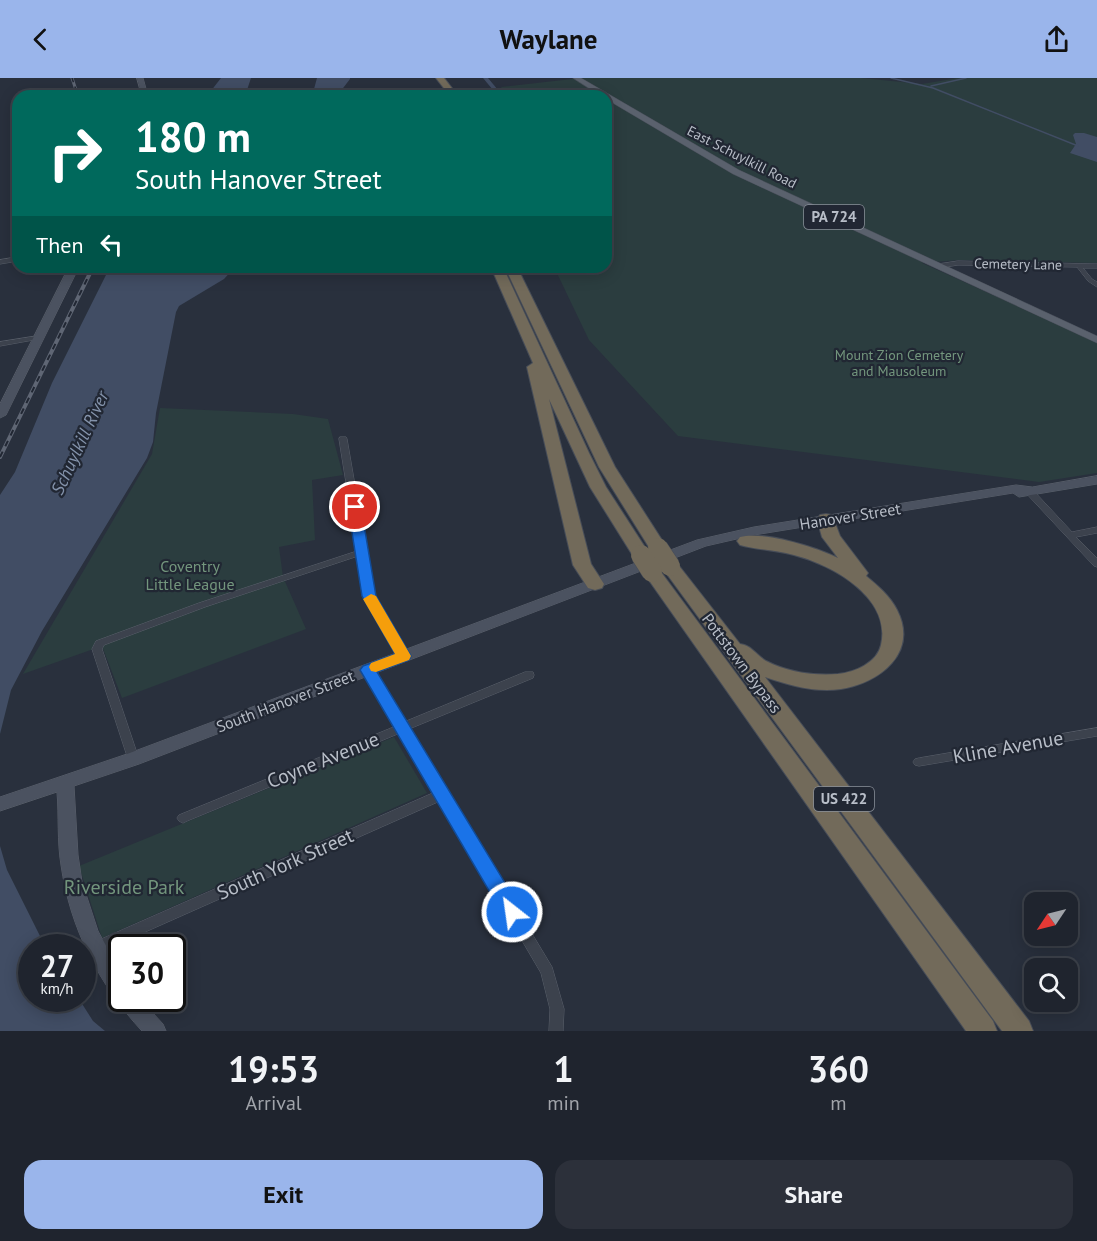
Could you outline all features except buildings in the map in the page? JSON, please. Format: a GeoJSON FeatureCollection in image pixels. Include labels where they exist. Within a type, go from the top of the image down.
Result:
{"type":"FeatureCollection","features":[{"type":"Feature","properties":{"kind":"highway"},"geometry":{"type":"LineString","coordinates":[[440,78],[449,90]]}},
{"type":"Feature","properties":{"kind":"highway"},"geometry":{"type":"LineString","coordinates":[[449,78],[458,90]]}},
{"type":"Feature","properties":{"kind":"highway","name":"Pottstown Bypass"},"geometry":{"type":"LineString","coordinates":[[500,273],[598,487],[717,630],[1019,1031]]}},
{"type":"Feature","properties":{"kind":"highway","name":"Pottstown Bypass"},"geometry":{"type":"LineString","coordinates":[[514,273],[607,467],[659,559],[983,1031]]}},
{"type":"Feature","properties":{"kind":"highway"},"geometry":{"type":"LineString","coordinates":[[532,345],[531,352],[556,464],[582,565],[595,584]]}},
{"type":"Feature","properties":{"kind":"highway"},"geometry":{"type":"LineString","coordinates":[[717,630],[730,635],[750,660],[773,672],[801,680],[848,680],[877,668],[890,652],[893,631],[885,605],[831,537],[827,523]]}},
{"type":"Feature","properties":{"kind":"highway"},"geometry":{"type":"LineString","coordinates":[[746,541],[796,549],[832,561],[862,583],[885,605]]}},
{"type":"Feature","properties":{"kind":"highway"},"geometry":{"type":"LineString","coordinates":[[958,948],[1028,1031]]}},
{"type":"Feature","properties":{"kind":"main road","name":"East Schuylkill Road"},"geometry":{"type":"LineString","coordinates":[[576,78],[596,90]]}},
{"type":"Feature","properties":{"kind":"main road","name":"East Schuylkill Road"},"geometry":{"type":"LineString","coordinates":[[612,99],[714,160],[1097,340]]}},
{"type":"Feature","properties":{"kind":"main road"},"geometry":{"type":"LineString","coordinates":[[0,415],[70,273]]}},
{"type":"Feature","properties":{"kind":"main road","name":"Hanover Street"},"geometry":{"type":"LineString","coordinates":[[595,584],[702,543],[738,535],[827,523],[896,518],[1028,490],[1097,480]]}},
{"type":"Feature","properties":{"kind":"main road","name":"Hanover Street"},"geometry":{"type":"LineString","coordinates":[[659,559],[827,523]]}},
{"type":"Feature","properties":{"kind":"main road","name":"South Hanover Street"},"geometry":{"type":"LineString","coordinates":[[0,804],[133,759],[595,584]]}},
{"type":"Feature","properties":{"kind":"main road"},"geometry":{"type":"LineString","coordinates":[[65,782],[70,864],[77,897],[90,934]]}},
{"type":"Feature","properties":{"kind":"main road"},"geometry":{"type":"LineString","coordinates":[[96,950],[108,970]]}},
{"type":"Feature","properties":{"kind":"main road"},"geometry":{"type":"LineString","coordinates":[[138,1012],[156,1031]]}},
{"type":"Feature","properties":{"kind":"street","name":"Cemetery Lane"},"geometry":{"type":"LineString","coordinates":[[939,266],[958,263],[1097,266]]}},
{"type":"Feature","properties":{"kind":"street"},"geometry":{"type":"LineString","coordinates":[[1078,266],[1097,285]]}},
{"type":"Feature","properties":{"kind":"street"},"geometry":{"type":"LineString","coordinates":[[0,345],[37,338]]}},
{"type":"Feature","properties":{"kind":"street"},"geometry":{"type":"LineString","coordinates":[[343,439],[369,596],[404,656]]}},
{"type":"Feature","properties":{"kind":"street"},"geometry":{"type":"LineString","coordinates":[[1028,490],[1097,564]]}},
{"type":"Feature","properties":{"kind":"street"},"geometry":{"type":"LineString","coordinates":[[1070,535],[1097,530]]}},
{"type":"Feature","properties":{"kind":"street"},"geometry":{"type":"LineString","coordinates":[[133,759],[97,649],[100,643],[202,605],[363,552]]}},
{"type":"Feature","properties":{"kind":"street"},"geometry":{"type":"LineString","coordinates":[[368,670],[547,971],[556,1009],[556,1031]]}},
{"type":"Feature","properties":{"kind":"street","name":"Coyne Avenue"},"geometry":{"type":"LineString","coordinates":[[183,818],[529,675]]}},
{"type":"Feature","properties":{"kind":"street","name":"Kline Avenue"},"geometry":{"type":"LineString","coordinates":[[919,762],[1096,733]]}},
{"type":"Feature","properties":{"kind":"street","name":"South York Street"},"geometry":{"type":"LineString","coordinates":[[96,948],[443,794]]}},
{"type":"Feature","properties":{"kind":"green space","name":"Mount Zion Cemetery and Mausoleum"},"geometry":{"type":"Polygon","coordinates":[[[581,78],[861,78],[922,84],[958,78],[1097,78],[1097,263],[959,260],[922,263],[1097,342],[1097,473],[1039,482],[678,436],[589,340],[557,273],[612,273],[612,90],[497,90],[502,87],[581,78]]]}},
{"type":"Feature","properties":{"kind":"green space","name":"Coventry Little League"},"geometry":{"type":"Polygon","coordinates":[[[160,408],[293,414],[328,419],[343,475],[312,480],[315,540],[279,547],[283,577],[306,629],[122,698],[102,646],[23,674],[152,454],[160,408]]]}},
{"type":"Feature","properties":{"kind":"green space","name":"Riverside Park"},"geometry":{"type":"Polygon","coordinates":[[[394,737],[427,793],[102,938],[79,866],[394,737]]]}},
{"type":"Feature","properties":{"kind":"water"},"geometry":{"type":"Polygon","coordinates":[[[221,78],[251,78],[247,90],[212,90],[221,78]]]}},
{"type":"Feature","properties":{"kind":"water"},"geometry":{"type":"Polygon","coordinates":[[[317,78],[350,78],[342,90],[312,90],[317,78]]]}},
{"type":"Feature","properties":{"kind":"water"},"geometry":{"type":"Polygon","coordinates":[[[1075,133],[1097,137],[1097,162],[1070,153],[1076,144],[1073,135],[1075,133]]]}},
{"type":"Feature","properties":{"kind":"water","name":"Schuylkill River"},"geometry":{"type":"Polygon","coordinates":[[[107,273],[230,273],[224,279],[179,306],[176,312],[156,413],[153,442],[147,458],[42,631],[11,690],[0,734],[0,495],[15,472],[52,383],[107,273]]]}},
{"type":"Feature","properties":{"kind":"water"},"geometry":{"type":"Polygon","coordinates":[[[0,846],[7,870],[39,934],[18,934],[18,1012],[87,1012],[93,1021],[105,1031],[0,1031],[0,846]]]}},
{"type":"Feature","properties":{"kind":"waterway"},"geometry":{"type":"LineString","coordinates":[[485,78],[496,90]]}},
{"type":"Feature","properties":{"kind":"waterway"},"geometry":{"type":"LineString","coordinates":[[891,78],[933,88],[1078,146]]}},
{"type":"Feature","properties":{"kind":"waterway"},"geometry":{"type":"LineString","coordinates":[[931,86],[966,78]]}},
{"type":"Feature","properties":{"kind":"railway"},"geometry":{"type":"LineString","coordinates":[[72,78],[76,90]]}},
{"type":"Feature","properties":{"kind":"railway"},"geometry":{"type":"LineString","coordinates":[[0,457],[90,273]]}},
{"type":"Feature","properties":{"kind":"slow traffic"},"geometry":{"type":"LineString","coordinates":[[371,599],[404,656],[376,667]]}},
{"type":"Feature","properties":{"kind":"route"},"geometry":{"type":"LineString","coordinates":[[355,507],[369,596],[404,656],[368,670],[512,912]]}}]}
